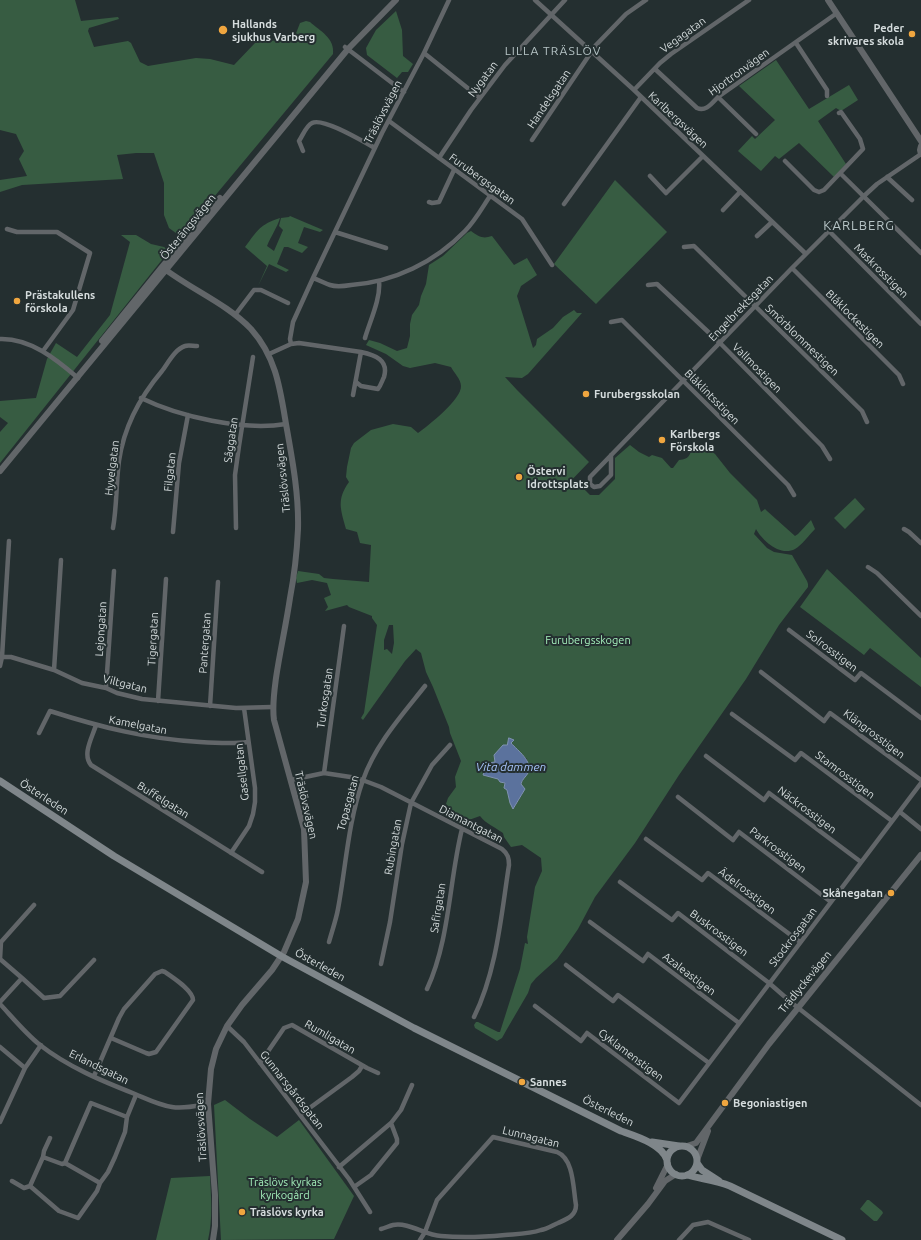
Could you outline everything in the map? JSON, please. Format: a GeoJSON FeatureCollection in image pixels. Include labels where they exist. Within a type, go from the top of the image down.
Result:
{"type":"FeatureCollection","features":[{"type":"Feature","properties":{"kind":"main road","name":"Österleden"},"geometry":{"type":"LineString","coordinates":[[0,781],[139,871],[281,956],[439,1041],[621,1131],[644,1140],[658,1148],[666,1156],[668,1162]]}},
{"type":"Feature","properties":{"kind":"main road","name":"Österleden"},"geometry":{"type":"LineString","coordinates":[[644,1140],[684,1146]]}},
{"type":"Feature","properties":{"kind":"main road","name":"Trädlyckevägen"},"geometry":{"type":"LineString","coordinates":[[668,1162],[672,1150],[684,1146]]}},
{"type":"Feature","properties":{"kind":"main road"},"geometry":{"type":"LineString","coordinates":[[684,1146],[693,1150],[697,1162],[702,1170],[719,1181],[745,1192],[842,1240]]}},
{"type":"Feature","properties":{"kind":"main road"},"geometry":{"type":"LineString","coordinates":[[668,1162],[671,1170],[676,1174],[687,1175],[714,1182],[719,1181]]}},
{"type":"Feature","properties":{"kind":"main road","name":"Trädlyckevägen"},"geometry":{"type":"LineString","coordinates":[[687,1175],[693,1172],[697,1162]]}},
{"type":"Feature","properties":{"kind":"street","name":"Österängsvägen"},"geometry":{"type":"LineString","coordinates":[[0,471],[164,268],[347,48],[391,0]]}},
{"type":"Feature","properties":{"kind":"street","name":"Österängsvägen"},"geometry":{"type":"LineString","coordinates":[[347,48],[396,0]]}},
{"type":"Feature","properties":{"kind":"street","name":"Träslövsvägen"},"geometry":{"type":"LineString","coordinates":[[291,344],[290,339],[293,322],[313,278],[375,148],[424,53],[449,0]]}},
{"type":"Feature","properties":{"kind":"street","name":"Karlbergsvägen"},"geometry":{"type":"LineString","coordinates":[[535,0],[634,90],[806,254]]}},
{"type":"Feature","properties":{"kind":"street","name":"Nygatan"},"geometry":{"type":"LineString","coordinates":[[439,158],[480,98],[519,48],[565,0]]}},
{"type":"Feature","properties":{"kind":"street","name":"Handelsgatan"},"geometry":{"type":"LineString","coordinates":[[532,140],[591,52],[626,14],[646,0]]}},
{"type":"Feature","properties":{"kind":"street","name":"Vegagatan"},"geometry":{"type":"LineString","coordinates":[[634,90],[671,54],[749,0]]}},
{"type":"Feature","properties":{"kind":"street"},"geometry":{"type":"LineString","coordinates":[[828,0],[921,141]]}},
{"type":"Feature","properties":{"kind":"street","name":"Hjortronvägen"},"geometry":{"type":"LineString","coordinates":[[655,69],[697,108],[701,110],[705,109],[718,97],[837,13]]}},
{"type":"Feature","properties":{"kind":"street"},"geometry":{"type":"LineString","coordinates":[[796,43],[826,90],[827,96]]}},
{"type":"Feature","properties":{"kind":"street"},"geometry":{"type":"LineString","coordinates":[[347,48],[404,92]]}},
{"type":"Feature","properties":{"kind":"street"},"geometry":{"type":"LineString","coordinates":[[424,53],[480,98]]}},
{"type":"Feature","properties":{"kind":"street"},"geometry":{"type":"LineString","coordinates":[[564,204],[641,97]]}},
{"type":"Feature","properties":{"kind":"street"},"geometry":{"type":"LineString","coordinates":[[718,97],[756,134]]}},
{"type":"Feature","properties":{"kind":"street"},"geometry":{"type":"LineString","coordinates":[[785,160],[814,190],[819,192],[824,190],[863,150],[860,139],[841,112],[839,113]]}},
{"type":"Feature","properties":{"kind":"street"},"geometry":{"type":"LineString","coordinates":[[303,151],[299,140],[312,123],[319,121],[375,148]]}},
{"type":"Feature","properties":{"kind":"street","name":"Furubergsgatan"},"geometry":{"type":"LineString","coordinates":[[389,121],[522,219],[552,264]]}},
{"type":"Feature","properties":{"kind":"street"},"geometry":{"type":"LineString","coordinates":[[921,146],[921,154]]}},
{"type":"Feature","properties":{"kind":"street","name":"Engelbrektsgatan"},"geometry":{"type":"LineString","coordinates":[[610,455],[611,475],[600,486],[594,487],[590,484],[590,477],[610,455],[720,344],[828,231],[864,196],[887,177],[921,154]]}},
{"type":"Feature","properties":{"kind":"street"},"geometry":{"type":"LineString","coordinates":[[650,176],[666,193],[703,156]]}},
{"type":"Feature","properties":{"kind":"street"},"geometry":{"type":"LineString","coordinates":[[429,202],[439,202],[454,170]]}},
{"type":"Feature","properties":{"kind":"street"},"geometry":{"type":"LineString","coordinates":[[841,174],[921,254]]}},
{"type":"Feature","properties":{"kind":"street"},"geometry":{"type":"LineString","coordinates":[[887,177],[912,200]]}},
{"type":"Feature","properties":{"kind":"street"},"geometry":{"type":"LineString","coordinates":[[723,210],[740,192]]}},
{"type":"Feature","properties":{"kind":"street"},"geometry":{"type":"LineString","coordinates":[[313,278],[331,285],[358,285],[379,281],[423,264],[467,229],[490,196]]}},
{"type":"Feature","properties":{"kind":"street"},"geometry":{"type":"LineString","coordinates":[[757,236],[772,222]]}},
{"type":"Feature","properties":{"kind":"street"},"geometry":{"type":"LineString","coordinates":[[7,229],[17,232],[57,232],[90,254],[73,310],[43,351]]}},
{"type":"Feature","properties":{"kind":"street","name":"Maskrosstigen"},"geometry":{"type":"LineString","coordinates":[[828,231],[921,324]]}},
{"type":"Feature","properties":{"kind":"street"},"geometry":{"type":"LineString","coordinates":[[335,232],[386,248]]}},
{"type":"Feature","properties":{"kind":"street","name":"Smörblommestigen"},"geometry":{"type":"LineString","coordinates":[[684,247],[694,246],[862,411],[867,422]]}},
{"type":"Feature","properties":{"kind":"street","name":"Träslövsvägen"},"geometry":{"type":"LineString","coordinates":[[164,268],[235,315],[251,329],[269,354],[280,386],[295,481],[298,528],[290,597],[272,707],[274,720],[304,830],[306,882],[298,919],[281,956],[272,970],[242,1005],[227,1026],[216,1050],[211,1069],[208,1104],[215,1195],[215,1226],[213,1240]]}},
{"type":"Feature","properties":{"kind":"street","name":"Blåklockestigen"},"geometry":{"type":"LineString","coordinates":[[792,268],[899,375],[903,384]]}},
{"type":"Feature","properties":{"kind":"street"},"geometry":{"type":"LineString","coordinates":[[365,338],[380,288],[379,281]]}},
{"type":"Feature","properties":{"kind":"street","name":"Vallmostigen"},"geometry":{"type":"LineString","coordinates":[[648,285],[657,284],[720,344],[822,446],[830,459]]}},
{"type":"Feature","properties":{"kind":"street"},"geometry":{"type":"LineString","coordinates":[[235,315],[254,290],[260,290],[288,303]]}},
{"type":"Feature","properties":{"kind":"street","name":"Blåklintsstigen"},"geometry":{"type":"LineString","coordinates":[[611,322],[622,320],[788,485],[794,495]]}},
{"type":"Feature","properties":{"kind":"street"},"geometry":{"type":"LineString","coordinates":[[0,339],[20,342],[43,351],[76,377]]}},
{"type":"Feature","properties":{"kind":"street"},"geometry":{"type":"LineString","coordinates":[[269,354],[291,344],[299,343],[361,352],[373,355],[383,362],[385,373],[381,386],[378,388],[361,386],[356,382]]}},
{"type":"Feature","properties":{"kind":"street","name":"Hyvelgatan"},"geometry":{"type":"LineString","coordinates":[[113,528],[116,510],[119,460],[126,431],[141,398],[180,349],[187,346],[197,346]]}},
{"type":"Feature","properties":{"kind":"street"},"geometry":{"type":"LineString","coordinates":[[353,395],[361,352]]}},
{"type":"Feature","properties":{"kind":"street","name":"Såggatan"},"geometry":{"type":"LineString","coordinates":[[236,528],[235,475],[253,357]]}},
{"type":"Feature","properties":{"kind":"street","name":"Österängsvägen"},"geometry":{"type":"LineString","coordinates":[[0,466],[76,377]]}},
{"type":"Feature","properties":{"kind":"street"},"geometry":{"type":"LineString","coordinates":[[141,398],[172,411],[188,415],[242,424],[272,426],[286,424]]}},
{"type":"Feature","properties":{"kind":"street","name":"Filgatan"},"geometry":{"type":"LineString","coordinates":[[173,532],[179,463],[188,415]]}},
{"type":"Feature","properties":{"kind":"street"},"geometry":{"type":"LineString","coordinates":[[904,530],[921,543]]}},
{"type":"Feature","properties":{"kind":"street"},"geometry":{"type":"LineString","coordinates":[[0,666],[2,657],[9,541]]}},
{"type":"Feature","properties":{"kind":"street"},"geometry":{"type":"LineString","coordinates":[[54,670],[61,560]]}},
{"type":"Feature","properties":{"kind":"street"},"geometry":{"type":"LineString","coordinates":[[868,567],[877,572],[921,616]]}},
{"type":"Feature","properties":{"kind":"street","name":"Lejongatan"},"geometry":{"type":"LineString","coordinates":[[106,688],[114,571]]}},
{"type":"Feature","properties":{"kind":"street","name":"Tigergatan"},"geometry":{"type":"LineString","coordinates":[[158,700],[166,579]]}},
{"type":"Feature","properties":{"kind":"street","name":"Pantergatan"},"geometry":{"type":"LineString","coordinates":[[210,706],[218,582]]}},
{"type":"Feature","properties":{"kind":"street","name":"Turkosgatan"},"geometry":{"type":"LineString","coordinates":[[324,773],[344,626]]}},
{"type":"Feature","properties":{"kind":"street","name":"Solrosstigen"},"geometry":{"type":"LineString","coordinates":[[789,630],[855,680],[861,673],[921,718]]}},
{"type":"Feature","properties":{"kind":"street","name":"Viltgatan"},"geometry":{"type":"LineString","coordinates":[[2,657],[11,657],[54,670],[82,683],[106,688],[117,693],[142,699],[236,708],[272,707]]}},
{"type":"Feature","properties":{"kind":"street","name":"Klängrosstigen"},"geometry":{"type":"LineString","coordinates":[[761,672],[824,720],[830,713],[921,781]]}},
{"type":"Feature","properties":{"kind":"street","name":"Topasgatan"},"geometry":{"type":"LineString","coordinates":[[329,942],[338,909],[352,819],[363,780],[376,754],[395,723],[425,686]]}},
{"type":"Feature","properties":{"kind":"street","name":"Gasellgatan"},"geometry":{"type":"LineString","coordinates":[[231,853],[249,826],[255,802],[255,788],[244,708]]}},
{"type":"Feature","properties":{"kind":"street","name":"Kamelgatan"},"geometry":{"type":"LineString","coordinates":[[39,733],[50,711],[96,726],[170,740],[214,743],[248,742]]}},
{"type":"Feature","properties":{"kind":"street","name":"Stamrosstigen"},"geometry":{"type":"LineString","coordinates":[[732,714],[795,760],[801,753],[892,821]]}},
{"type":"Feature","properties":{"kind":"street","name":"Buffelgatan"},"geometry":{"type":"LineString","coordinates":[[96,726],[87,753],[87,758],[91,765],[262,872]]}},
{"type":"Feature","properties":{"kind":"street","name":"Rubingatan"},"geometry":{"type":"LineString","coordinates":[[381,964],[390,922],[402,844],[411,803],[432,765],[450,745]]}},
{"type":"Feature","properties":{"kind":"street","name":"Näckrosstigen"},"geometry":{"type":"LineString","coordinates":[[706,756],[764,800],[769,793],[861,862]]}},
{"type":"Feature","properties":{"kind":"street","name":"Diamantgatan"},"geometry":{"type":"LineString","coordinates":[[291,780],[324,773],[350,776],[363,780],[462,829],[507,854],[509,860],[496,949],[486,986],[474,1017]]}},
{"type":"Feature","properties":{"kind":"street","name":"Stockrosgatan"},"geometry":{"type":"LineString","coordinates":[[679,1103],[900,812],[921,781]]}},
{"type":"Feature","properties":{"kind":"street","name":"Parkrosstigen"},"geometry":{"type":"LineString","coordinates":[[678,797],[733,840],[739,832],[831,902]]}},
{"type":"Feature","properties":{"kind":"street"},"geometry":{"type":"LineString","coordinates":[[900,812],[921,829]]}},
{"type":"Feature","properties":{"kind":"street","name":"Safirgatan"},"geometry":{"type":"LineString","coordinates":[[427,989],[438,958],[442,941],[456,852],[462,829]]}},
{"type":"Feature","properties":{"kind":"street","name":"Ädelrosstigen"},"geometry":{"type":"LineString","coordinates":[[646,839],[702,880],[708,873],[800,942]]}},
{"type":"Feature","properties":{"kind":"street","name":"Trädlyckevägen"},"geometry":{"type":"LineString","coordinates":[[684,1146],[696,1143],[710,1126],[744,1077],[921,855]]}},
{"type":"Feature","properties":{"kind":"street","name":"Buskrosstigen"},"geometry":{"type":"LineString","coordinates":[[620,882],[672,920],[678,913],[770,983]]}},
{"type":"Feature","properties":{"kind":"street"},"geometry":{"type":"LineString","coordinates":[[34,905],[1,942],[0,959],[44,998],[60,996],[94,960]]}},
{"type":"Feature","properties":{"kind":"street","name":"Azaleastigen"},"geometry":{"type":"LineString","coordinates":[[590,922],[643,961],[648,954],[739,1023]]}},
{"type":"Feature","properties":{"kind":"street"},"geometry":{"type":"LineString","coordinates":[[566,965],[613,1002],[618,995],[709,1063]]}},
{"type":"Feature","properties":{"kind":"street"},"geometry":{"type":"LineString","coordinates":[[94,1076],[119,1018],[124,1009],[157,972],[165,972],[191,992],[193,1000],[156,1052],[149,1054],[111,1038]]}},
{"type":"Feature","properties":{"kind":"street"},"geometry":{"type":"LineString","coordinates":[[0,1003],[22,978]]}},
{"type":"Feature","properties":{"kind":"street"},"geometry":{"type":"LineString","coordinates":[[770,983],[799,1008],[921,1105]]}},
{"type":"Feature","properties":{"kind":"street","name":"Erlandsgatan"},"geometry":{"type":"LineString","coordinates":[[0,1003],[19,1025],[41,1045],[69,1064],[136,1095],[170,1107],[192,1107],[208,1104]]}},
{"type":"Feature","properties":{"kind":"street","name":"Cyklamenstigen"},"geometry":{"type":"LineString","coordinates":[[535,1006],[581,1041],[587,1034],[679,1103]]}},
{"type":"Feature","properties":{"kind":"street","name":"Rumligatan"},"geometry":{"type":"LineString","coordinates":[[260,1063],[284,1028],[292,1025],[362,1066],[378,1073]]}},
{"type":"Feature","properties":{"kind":"street","name":"Gunnarsgårdsgatan"},"geometry":{"type":"LineString","coordinates":[[227,1026],[244,1042],[354,1187],[370,1212]]}},
{"type":"Feature","properties":{"kind":"street"},"geometry":{"type":"LineString","coordinates":[[0,1122],[25,1068],[41,1045]]}},
{"type":"Feature","properties":{"kind":"street"},"geometry":{"type":"LineString","coordinates":[[0,1047],[25,1068]]}},
{"type":"Feature","properties":{"kind":"street","name":"Rumligatan"},"geometry":{"type":"LineString","coordinates":[[300,1115],[356,1074],[362,1066]]}},
{"type":"Feature","properties":{"kind":"street"},"geometry":{"type":"LineString","coordinates":[[339,1167],[391,1123],[401,1110],[412,1085]]}},
{"type":"Feature","properties":{"kind":"street"},"geometry":{"type":"LineString","coordinates":[[30,1186],[59,1211],[78,1218],[97,1191],[115,1158],[125,1132],[127,1117],[136,1095]]}},
{"type":"Feature","properties":{"kind":"street"},"geometry":{"type":"LineString","coordinates":[[65,1162],[91,1103],[127,1117]]}},
{"type":"Feature","properties":{"kind":"street"},"geometry":{"type":"LineString","coordinates":[[354,1187],[371,1175],[397,1143],[391,1123]]}},
{"type":"Feature","properties":{"kind":"street","name":"Trädlyckevägen"},"geometry":{"type":"LineString","coordinates":[[697,1162],[710,1126]]}},
{"type":"Feature","properties":{"kind":"street","name":"Lunnagatan"},"geometry":{"type":"LineString","coordinates":[[381,1229],[394,1225],[401,1225],[425,1232],[440,1236],[490,1238],[542,1230],[566,1219],[573,1214],[576,1205],[570,1166],[566,1157],[560,1153],[544,1148],[492,1137],[437,1200],[425,1232]]}},
{"type":"Feature","properties":{"kind":"street"},"geometry":{"type":"LineString","coordinates":[[12,1181],[24,1188],[30,1186],[50,1138]]}},
{"type":"Feature","properties":{"kind":"street"},"geometry":{"type":"LineString","coordinates":[[43,1157],[62,1164],[65,1162],[100,1183]]}},
{"type":"Feature","properties":{"kind":"street","name":"Trädlyckevägen"},"geometry":{"type":"LineString","coordinates":[[641,1212],[653,1193],[668,1162]]}},
{"type":"Feature","properties":{"kind":"street","name":"Trädlyckevägen"},"geometry":{"type":"LineString","coordinates":[[617,1240],[665,1181],[676,1174]]}},
{"type":"Feature","properties":{"kind":"street"},"geometry":{"type":"LineString","coordinates":[[679,1240],[693,1225],[708,1222],[749,1240]]}},
{"type":"Feature","properties":{"kind":"street"},"geometry":{"type":"LineString","coordinates":[[420,1240],[425,1232]]}},
{"type":"Feature","properties":{"kind":"green space"},"geometry":{"type":"Polygon","coordinates":[[[0,0],[75,0],[81,21],[118,17],[119,19],[89,28],[88,31],[94,47],[128,41],[131,43],[140,62],[148,66],[196,58],[210,59],[234,65],[255,43],[286,39],[295,36],[300,23],[306,21],[310,22],[326,35],[332,44],[333,54],[180,236],[169,228],[164,215],[164,183],[154,153],[117,155],[123,179],[22,185],[0,192],[0,180],[27,176],[19,159],[24,151],[16,134],[0,130],[0,0]]]}},
{"type":"Feature","properties":{"kind":"green space"},"geometry":{"type":"Polygon","coordinates":[[[396,11],[402,30],[403,56],[413,64],[408,72],[402,72],[397,78],[367,55],[366,48],[376,30],[396,11]]]}},
{"type":"Feature","properties":{"kind":"green space"},"geometry":{"type":"Polygon","coordinates":[[[776,60],[809,109],[849,85],[858,100],[841,111],[836,108],[818,121],[846,164],[834,177],[799,143],[779,159],[775,156],[761,171],[738,151],[752,136],[755,139],[775,120],[739,86],[776,60]]]}},
{"type":"Feature","properties":{"kind":"green space"},"geometry":{"type":"Polygon","coordinates":[[[615,180],[667,232],[596,304],[554,264],[615,180]]]}},
{"type":"Feature","properties":{"kind":"green space"},"geometry":{"type":"Polygon","coordinates":[[[290,216],[323,230],[320,232],[304,227],[298,243],[308,247],[302,253],[288,247],[284,247],[277,264],[289,270],[286,272],[269,264],[258,286],[267,266],[245,247],[263,226],[280,218],[267,246],[274,251],[283,230],[279,226],[281,218],[290,216]]]}},
{"type":"Feature","properties":{"kind":"green space","name":"Furubergsskogen"},"geometry":{"type":"Polygon","coordinates":[[[471,231],[481,237],[492,236],[514,265],[527,258],[537,275],[521,286],[517,296],[533,348],[536,345],[537,339],[553,328],[563,317],[574,310],[577,313],[582,313],[528,374],[522,378],[505,377],[589,462],[564,488],[581,486],[590,495],[599,495],[615,479],[615,458],[630,445],[649,457],[652,455],[662,458],[671,468],[673,468],[679,460],[688,457],[694,445],[701,444],[715,454],[730,473],[757,500],[761,512],[765,509],[795,536],[811,520],[815,529],[795,549],[783,551],[767,542],[756,529],[754,534],[767,548],[774,552],[792,555],[807,581],[808,587],[779,625],[746,679],[679,775],[635,843],[595,897],[578,929],[565,948],[557,959],[531,984],[528,993],[502,1038],[497,1041],[475,1028],[474,1025],[478,1022],[500,1032],[520,969],[525,943],[528,944],[527,937],[535,887],[542,871],[541,858],[522,845],[511,847],[503,833],[482,819],[480,816],[466,821],[448,817],[451,809],[446,804],[448,798],[456,787],[455,777],[461,761],[449,727],[426,672],[421,653],[416,649],[405,661],[363,720],[361,718],[364,713],[377,625],[372,616],[347,605],[325,611],[328,607],[324,598],[331,595],[327,583],[312,580],[297,583],[296,578],[298,571],[319,574],[324,578],[369,582],[371,545],[360,543],[357,532],[346,529],[341,511],[342,494],[349,482],[346,477],[351,448],[354,443],[371,430],[393,424],[411,427],[418,433],[450,405],[460,391],[461,383],[451,367],[435,363],[410,368],[403,366],[386,354],[366,345],[369,340],[380,343],[397,351],[407,348],[412,315],[419,305],[426,284],[429,265],[443,256],[471,231]],[[389,625],[384,640],[384,650],[387,649],[392,654],[394,643],[393,625],[389,625]],[[513,741],[507,745],[495,762],[488,764],[483,775],[498,778],[503,782],[514,808],[523,793],[522,782],[528,772],[527,759],[511,743],[513,741]]]}},
{"type":"Feature","properties":{"kind":"green space"},"geometry":{"type":"Polygon","coordinates":[[[121,235],[136,235],[151,244],[164,247],[169,251],[0,463],[0,432],[8,423],[0,417],[0,401],[36,398],[47,359],[56,343],[77,357],[110,315],[130,242],[121,235]]]}},
{"type":"Feature","properties":{"kind":"green space"},"geometry":{"type":"Polygon","coordinates":[[[855,498],[865,509],[845,529],[834,518],[855,498]]]}},
{"type":"Feature","properties":{"kind":"green space"},"geometry":{"type":"Polygon","coordinates":[[[827,569],[921,658],[921,687],[870,648],[864,655],[800,607],[827,569]]]}},
{"type":"Feature","properties":{"kind":"green space","name":"Träslövs kyrkas kyrkogård"},"geometry":{"type":"Polygon","coordinates":[[[225,1100],[277,1137],[299,1120],[354,1196],[334,1239],[221,1240],[214,1105],[225,1100]]]}},
{"type":"Feature","properties":{"kind":"green space"},"geometry":{"type":"Polygon","coordinates":[[[210,1176],[211,1216],[208,1240],[156,1240],[171,1178],[210,1176]]]}},
{"type":"Feature","properties":{"kind":"green space"},"geometry":{"type":"Polygon","coordinates":[[[867,1200],[869,1200],[883,1213],[877,1221],[874,1221],[860,1209],[867,1200]]]}},
{"type":"Feature","properties":{"kind":"water","name":"Vita dammen"},"geometry":{"type":"Polygon","coordinates":[[[509,738],[514,740],[511,743],[527,760],[529,769],[521,784],[525,789],[513,809],[507,790],[504,788],[505,783],[500,782],[498,779],[483,775],[488,763],[495,762],[494,755],[503,745],[507,745],[509,738]]]}},
{"type":"Feature","properties":{"kind":"place","name":"Hallands sjukhus Varberg"},"geometry":{"type":"Point","coordinates":[223,30]}},
{"type":"Feature","properties":{"kind":"place","name":"Peder skrivares skola"},"geometry":{"type":"Point","coordinates":[912,34]}},
{"type":"Feature","properties":{"kind":"place","name":"Prästakullens förskola"},"geometry":{"type":"Point","coordinates":[17,301]}},
{"type":"Feature","properties":{"kind":"place","name":"Furubergsskolan"},"geometry":{"type":"Point","coordinates":[586,394]}},
{"type":"Feature","properties":{"kind":"place","name":"Karlbergs Förskola"},"geometry":{"type":"Point","coordinates":[662,440]}},
{"type":"Feature","properties":{"kind":"place","name":"Östervi Idrottsplats"},"geometry":{"type":"Point","coordinates":[519,477]}},
{"type":"Feature","properties":{"kind":"place","name":"Skånegatan"},"geometry":{"type":"Point","coordinates":[891,893]}},
{"type":"Feature","properties":{"kind":"place","name":"Sannes"},"geometry":{"type":"Point","coordinates":[522,1082]}},
{"type":"Feature","properties":{"kind":"place","name":"Begoniastigen"},"geometry":{"type":"Point","coordinates":[725,1103]}},
{"type":"Feature","properties":{"kind":"place","name":"Träslövs kyrka"},"geometry":{"type":"Point","coordinates":[242,1212]}},
{"type":"Feature","properties":{"kind":"district","name":"LILLA TRÄSLÖV"},"geometry":{"type":"Point","coordinates":[553,51]}},
{"type":"Feature","properties":{"kind":"district","name":"KARLBERG"},"geometry":{"type":"Point","coordinates":[859,226]}}]}
